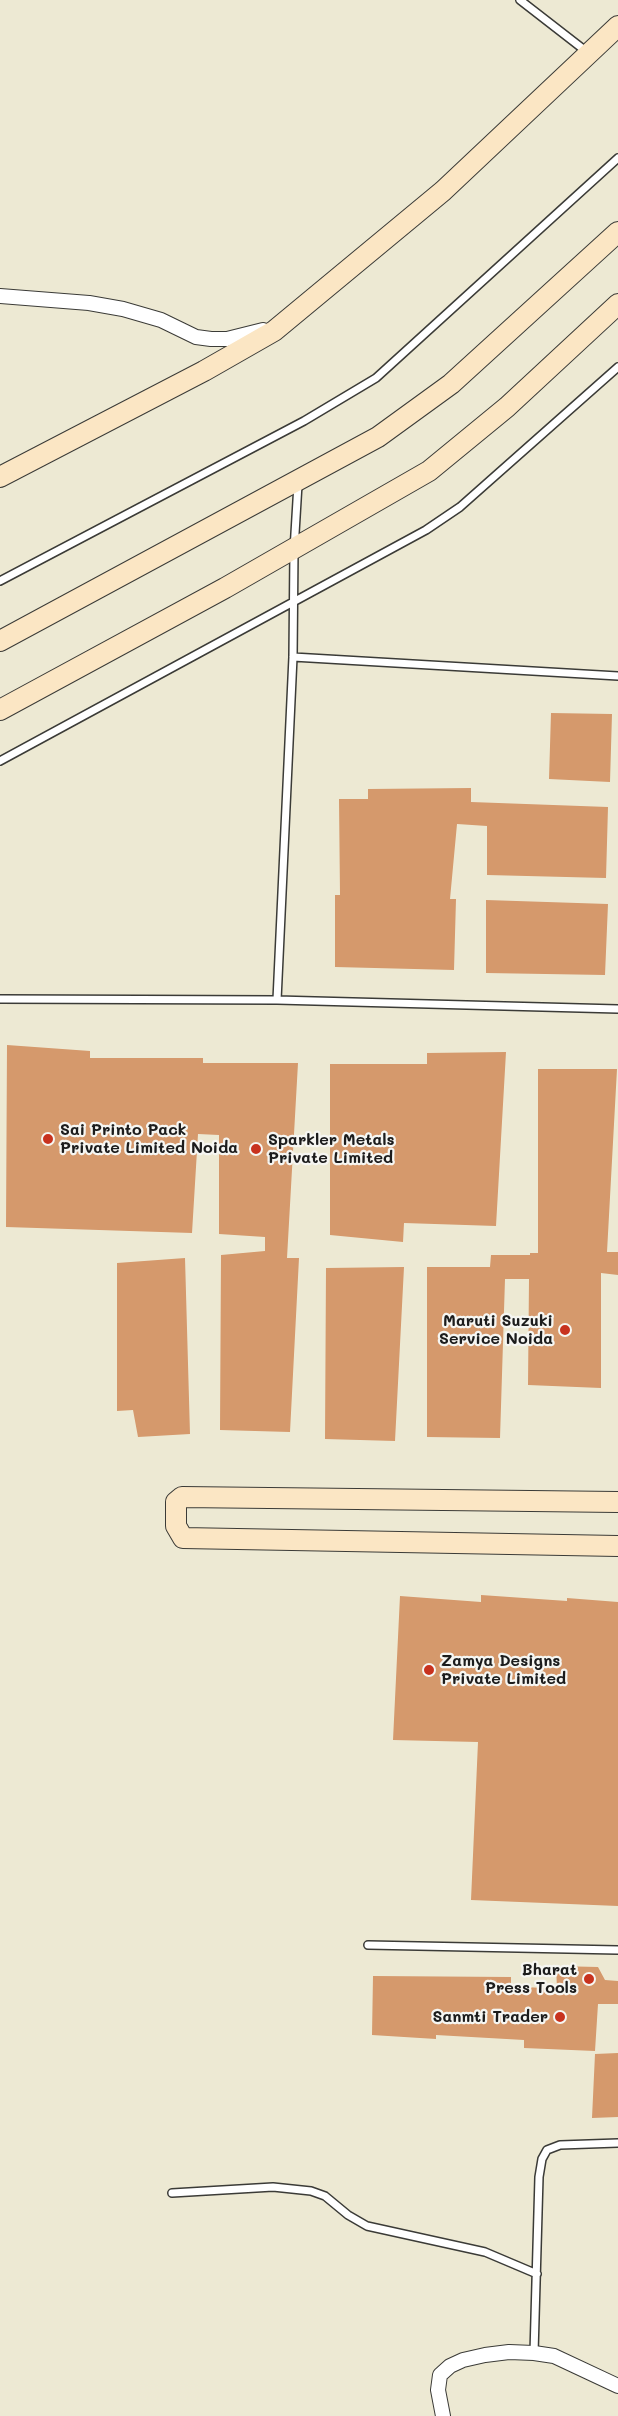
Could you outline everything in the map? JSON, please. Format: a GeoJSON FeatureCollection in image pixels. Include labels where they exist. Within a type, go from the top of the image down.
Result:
{"type":"FeatureCollection","features":[{"type":"Feature","properties":{"kind":"street"},"geometry":{"type":"LineString","coordinates":[[0,477],[257,343],[286,322],[443,191],[618,26]]}},
{"type":"Feature","properties":{"kind":"street"},"geometry":{"type":"LineString","coordinates":[[0,641],[378,437],[451,384],[618,232]]}},
{"type":"Feature","properties":{"kind":"street"},"geometry":{"type":"LineString","coordinates":[[0,296],[70,301],[123,309],[161,320],[196,337],[211,339],[246,336],[286,322]]}},
{"type":"Feature","properties":{"kind":"street"},"geometry":{"type":"LineString","coordinates":[[0,710],[294,550],[429,471],[507,407],[618,304]]}},
{"type":"Feature","properties":{"kind":"street"},"geometry":{"type":"LineString","coordinates":[[618,1502],[182,1497],[176,1502],[176,1526],[183,1538],[618,1546]]}},
{"type":"Feature","properties":{"kind":"street"},"geometry":{"type":"LineString","coordinates":[[442,2416],[438,2390],[440,2375],[450,2366],[463,2360],[485,2355],[534,2353],[554,2356],[618,2386]]}},
{"type":"Feature","properties":{"kind":"lane"},"geometry":{"type":"LineString","coordinates":[[520,0],[590,53]]}},
{"type":"Feature","properties":{"kind":"lane"},"geometry":{"type":"LineString","coordinates":[[0,582],[304,421],[376,378],[618,158]]}},
{"type":"Feature","properties":{"kind":"lane"},"geometry":{"type":"LineString","coordinates":[[0,761],[426,530],[460,507],[618,367]]}},
{"type":"Feature","properties":{"kind":"lane"},"geometry":{"type":"LineString","coordinates":[[277,1000],[293,657],[294,550],[298,480]]}},
{"type":"Feature","properties":{"kind":"lane"},"geometry":{"type":"LineString","coordinates":[[293,657],[618,676]]}},
{"type":"Feature","properties":{"kind":"lane"},"geometry":{"type":"LineString","coordinates":[[0,999],[277,1000],[618,1009]]}},
{"type":"Feature","properties":{"kind":"lane"},"geometry":{"type":"LineString","coordinates":[[368,1945],[618,1950]]}},
{"type":"Feature","properties":{"kind":"lane"},"geometry":{"type":"LineString","coordinates":[[534,2353],[539,2177],[542,2159],[548,2150],[568,2145],[618,2143]]}},
{"type":"Feature","properties":{"kind":"lane"},"geometry":{"type":"LineString","coordinates":[[172,2193],[273,2187],[311,2191],[325,2196],[358,2222],[368,2226],[485,2252],[537,2274]]}},
{"type":"Feature","properties":{"kind":"building"},"geometry":{"type":"Polygon","coordinates":[[[551,713],[612,714],[610,782],[549,779],[551,713]]]}},
{"type":"Feature","properties":{"kind":"building"},"geometry":{"type":"Polygon","coordinates":[[[471,788],[471,802],[608,807],[606,878],[487,875],[487,826],[457,824],[450,899],[456,899],[454,970],[335,967],[335,895],[340,895],[339,799],[368,799],[368,789],[471,788]]]}},
{"type":"Feature","properties":{"kind":"building"},"geometry":{"type":"Polygon","coordinates":[[[486,900],[608,904],[605,975],[486,973],[486,900]]]}},
{"type":"Feature","properties":{"kind":"building"},"geometry":{"type":"Polygon","coordinates":[[[7,1045],[90,1051],[90,1058],[203,1058],[203,1063],[298,1063],[287,1258],[299,1258],[290,1432],[220,1430],[221,1255],[265,1251],[265,1237],[219,1234],[219,1135],[198,1134],[192,1233],[6,1227],[7,1045]]]}},
{"type":"Feature","properties":{"kind":"building"},"geometry":{"type":"Polygon","coordinates":[[[506,1052],[496,1226],[404,1223],[403,1242],[330,1235],[330,1064],[427,1064],[427,1053],[506,1052]]]}},
{"type":"Feature","properties":{"kind":"building"},"geometry":{"type":"Polygon","coordinates":[[[538,1069],[617,1069],[607,1252],[618,1252],[618,1275],[601,1273],[601,1388],[528,1385],[529,1279],[505,1279],[500,1438],[427,1437],[427,1267],[490,1267],[491,1255],[538,1253],[538,1069]]]}},
{"type":"Feature","properties":{"kind":"building"},"geometry":{"type":"Polygon","coordinates":[[[185,1258],[190,1434],[138,1437],[133,1410],[117,1411],[117,1263],[185,1258]]]}},
{"type":"Feature","properties":{"kind":"building"},"geometry":{"type":"Polygon","coordinates":[[[404,1267],[395,1441],[325,1439],[326,1268],[404,1267]]]}},
{"type":"Feature","properties":{"kind":"building"},"geometry":{"type":"Polygon","coordinates":[[[481,1595],[618,1602],[618,1906],[471,1900],[478,1742],[393,1740],[400,1596],[481,1602],[481,1595]]]}},
{"type":"Feature","properties":{"kind":"building"},"geometry":{"type":"Polygon","coordinates":[[[556,1966],[598,1967],[605,1980],[618,1981],[618,2004],[598,2004],[595,2051],[524,2048],[524,2040],[436,2035],[436,2039],[372,2035],[373,1976],[511,1977],[511,1986],[557,1989],[556,1966]]]}},
{"type":"Feature","properties":{"kind":"building"},"geometry":{"type":"Polygon","coordinates":[[[618,2053],[618,2117],[592,2118],[595,2054],[618,2053]]]}},
{"type":"Feature","properties":{"kind":"place","name":"Sai Printo Pack Private Limited Noida"},"geometry":{"type":"Point","coordinates":[48,1139]}},
{"type":"Feature","properties":{"kind":"place","name":"Sparkler Metals Private Limited"},"geometry":{"type":"Point","coordinates":[256,1149]}},
{"type":"Feature","properties":{"kind":"place","name":"Maruti Suzuki Service Noida"},"geometry":{"type":"Point","coordinates":[565,1330]}},
{"type":"Feature","properties":{"kind":"place","name":"Zamya Designs Private Limited"},"geometry":{"type":"Point","coordinates":[429,1670]}},
{"type":"Feature","properties":{"kind":"place","name":"Bharat Press Tools"},"geometry":{"type":"Point","coordinates":[589,1979]}},
{"type":"Feature","properties":{"kind":"place","name":"Sanmti Trader"},"geometry":{"type":"Point","coordinates":[560,2017]}}]}
